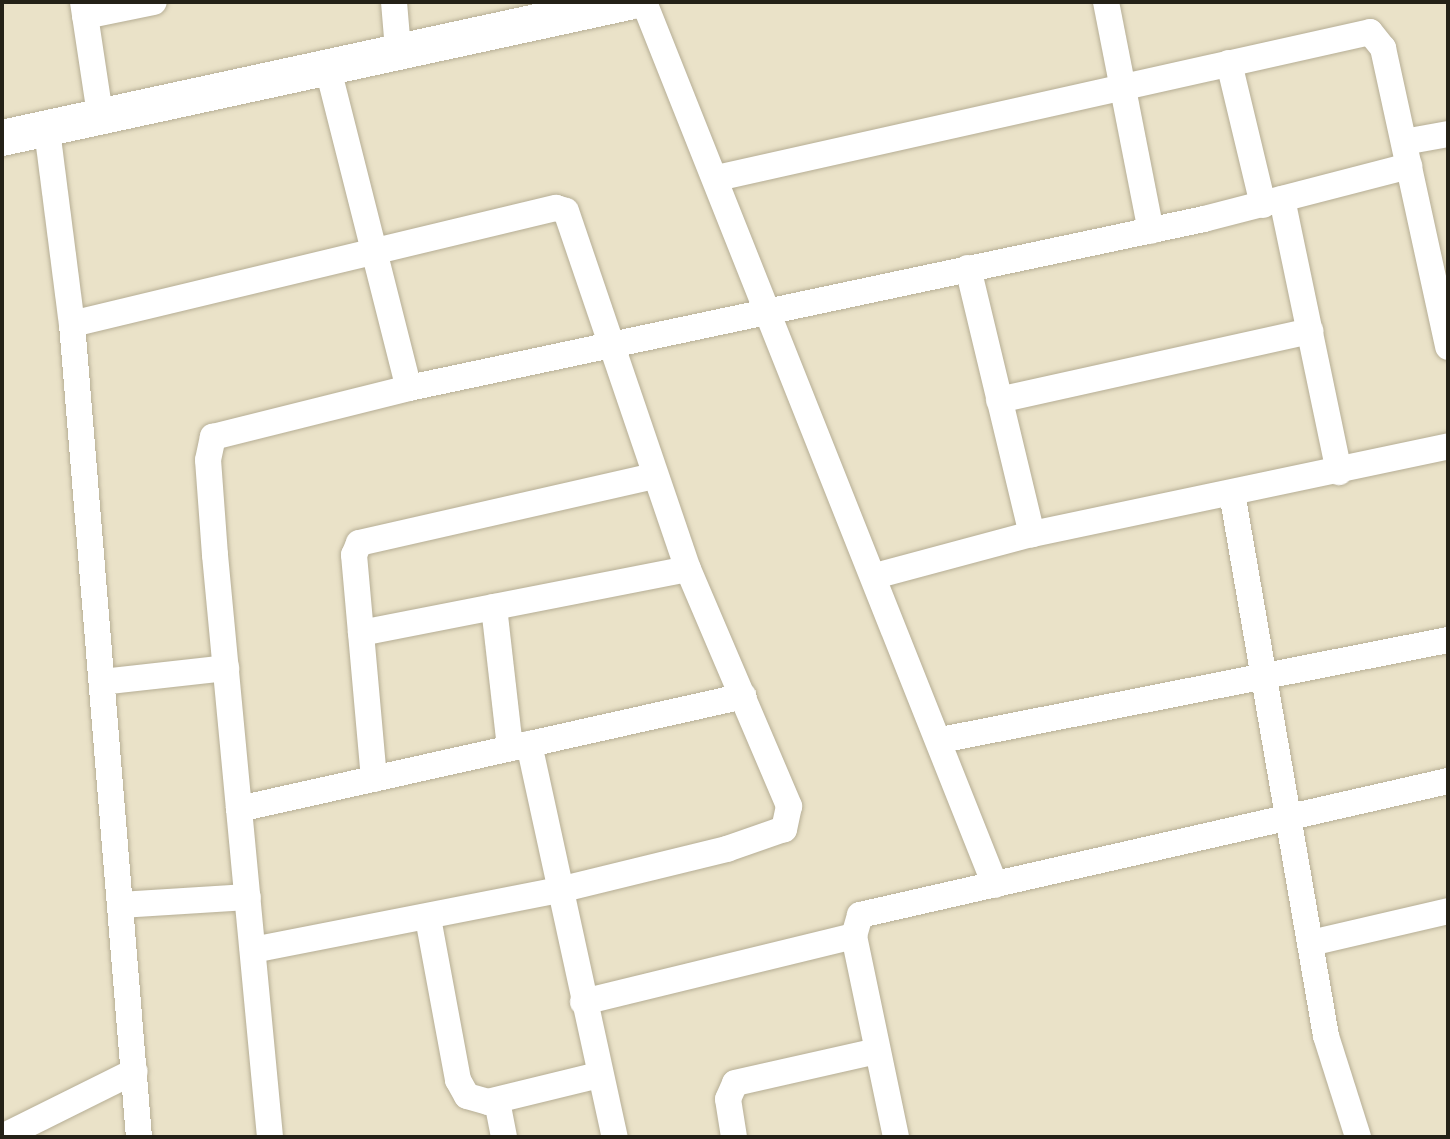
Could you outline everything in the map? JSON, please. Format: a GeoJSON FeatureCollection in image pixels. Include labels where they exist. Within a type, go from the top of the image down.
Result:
{"type":"FeatureCollection","features":[{"type":"Feature","properties":{"kind":"main road"},"geometry":{"type":"LineString","coordinates":[[2,138],[327,65],[629,2]]}},
{"type":"Feature","properties":{"kind":"street"},"geometry":{"type":"LineString","coordinates":[[100,115],[84,9],[154,2]]}},
{"type":"Feature","properties":{"kind":"street"},"geometry":{"type":"LineString","coordinates":[[394,2],[398,50]]}},
{"type":"Feature","properties":{"kind":"street"},"geometry":{"type":"LineString","coordinates":[[644,2],[941,740],[995,885]]}},
{"type":"Feature","properties":{"kind":"street"},"geometry":{"type":"LineString","coordinates":[[1106,2],[1151,231]]}},
{"type":"Feature","properties":{"kind":"street"},"geometry":{"type":"LineString","coordinates":[[717,178],[1370,32],[1383,48],[1448,347]]}},
{"type":"Feature","properties":{"kind":"street"},"geometry":{"type":"LineString","coordinates":[[1229,63],[1310,331],[1339,472]]}},
{"type":"Feature","properties":{"kind":"street"},"geometry":{"type":"LineString","coordinates":[[327,65],[409,388]]}},
{"type":"Feature","properties":{"kind":"street"},"geometry":{"type":"LineString","coordinates":[[47,130],[72,324],[139,1137]]}},
{"type":"Feature","properties":{"kind":"street"},"geometry":{"type":"LineString","coordinates":[[270,1137],[208,460],[211,440],[219,433],[409,388],[1151,231],[1273,202],[1406,154],[1448,134]]}},
{"type":"Feature","properties":{"kind":"street"},"geometry":{"type":"LineString","coordinates":[[72,324],[562,209],[571,222],[654,476],[688,569],[789,806],[784,829],[559,890],[253,950]]}},
{"type":"Feature","properties":{"kind":"street"},"geometry":{"type":"LineString","coordinates":[[968,268],[1032,534]]}},
{"type":"Feature","properties":{"kind":"street"},"geometry":{"type":"LineString","coordinates":[[999,400],[1310,331]]}},
{"type":"Feature","properties":{"kind":"street"},"geometry":{"type":"LineString","coordinates":[[875,576],[1032,534],[1339,472],[1448,446]]}},
{"type":"Feature","properties":{"kind":"street"},"geometry":{"type":"LineString","coordinates":[[374,779],[354,555],[365,539],[654,476]]}},
{"type":"Feature","properties":{"kind":"street"},"geometry":{"type":"LineString","coordinates":[[1232,493],[1326,1036],[1358,1137]]}},
{"type":"Feature","properties":{"kind":"street"},"geometry":{"type":"LineString","coordinates":[[361,633],[688,569]]}},
{"type":"Feature","properties":{"kind":"street"},"geometry":{"type":"LineString","coordinates":[[494,607],[519,746],[559,890],[615,1137]]}},
{"type":"Feature","properties":{"kind":"street"},"geometry":{"type":"LineString","coordinates":[[941,740],[1448,640]]}},
{"type":"Feature","properties":{"kind":"street"},"geometry":{"type":"LineString","coordinates":[[102,682],[226,668]]}},
{"type":"Feature","properties":{"kind":"street"},"geometry":{"type":"LineString","coordinates":[[239,809],[744,696]]}},
{"type":"Feature","properties":{"kind":"street"},"geometry":{"type":"LineString","coordinates":[[896,1137],[854,936],[860,915],[1448,781]]}},
{"type":"Feature","properties":{"kind":"street"},"geometry":{"type":"LineString","coordinates":[[120,905],[248,897]]}},
{"type":"Feature","properties":{"kind":"street"},"geometry":{"type":"LineString","coordinates":[[1311,943],[1448,911]]}},
{"type":"Feature","properties":{"kind":"street"},"geometry":{"type":"LineString","coordinates":[[428,918],[461,1088],[480,1101],[497,1101],[599,1075]]}},
{"type":"Feature","properties":{"kind":"street"},"geometry":{"type":"LineString","coordinates":[[583,1002],[854,936]]}},
{"type":"Feature","properties":{"kind":"street"},"geometry":{"type":"LineString","coordinates":[[734,1137],[728,1099],[735,1083],[877,1051]]}},
{"type":"Feature","properties":{"kind":"street"},"geometry":{"type":"LineString","coordinates":[[2,1137],[135,1071]]}},
{"type":"Feature","properties":{"kind":"street"},"geometry":{"type":"LineString","coordinates":[[497,1101],[504,1137]]}}]}
